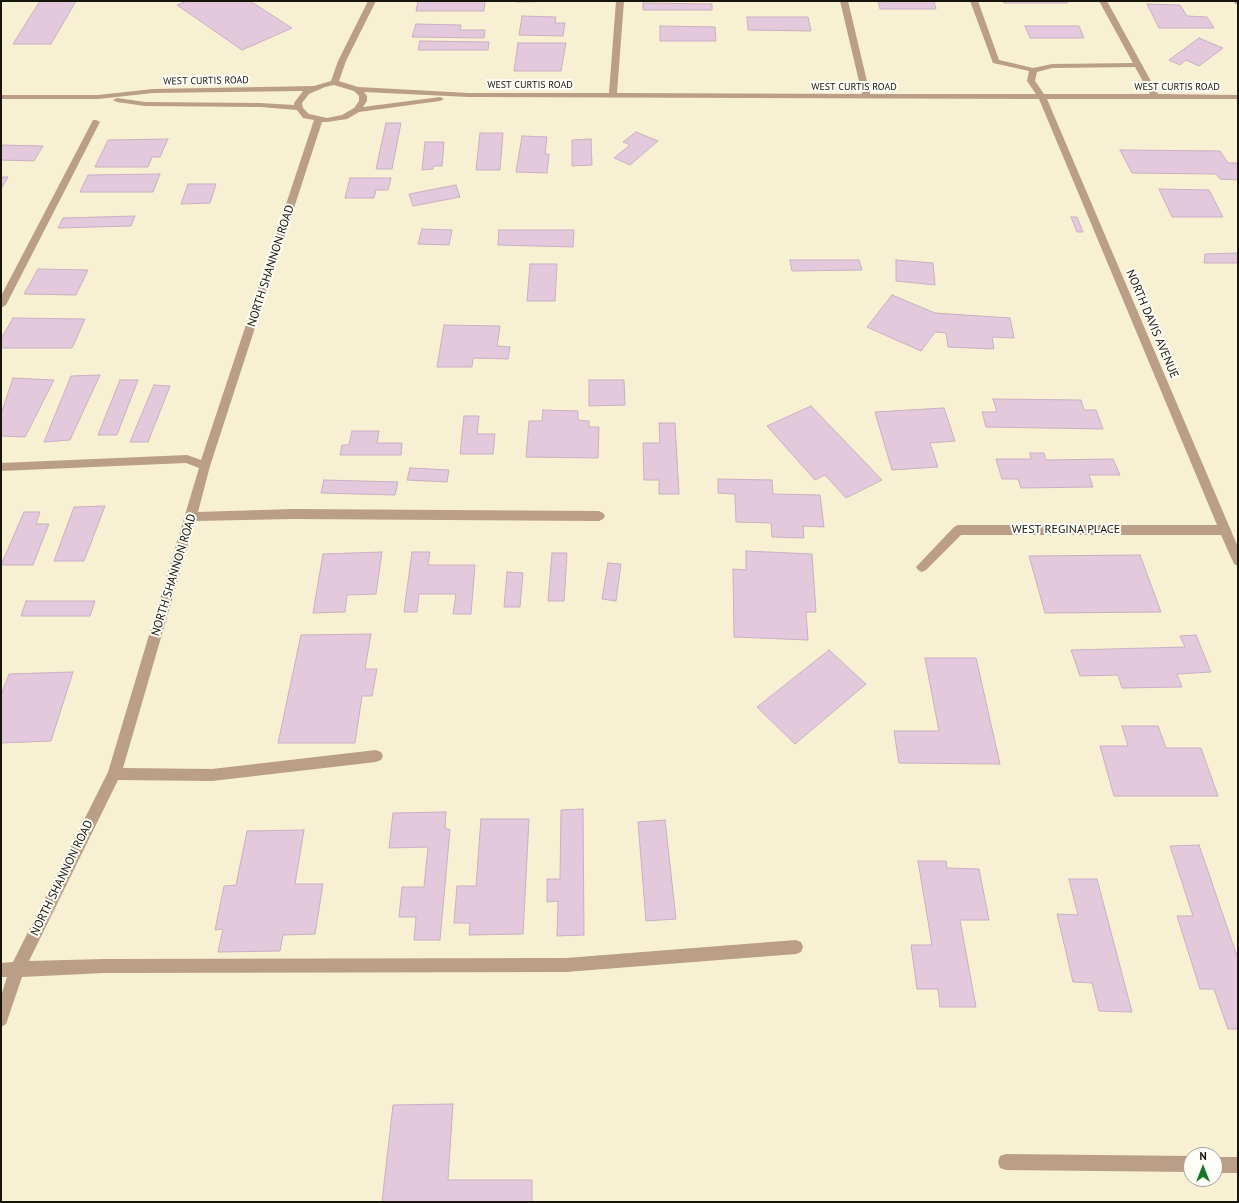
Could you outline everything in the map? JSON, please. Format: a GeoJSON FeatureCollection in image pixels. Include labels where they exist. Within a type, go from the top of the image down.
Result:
{"type":"FeatureCollection","features":[{"type":"Feature","properties":{"kind":"street"},"geometry":{"type":"LineString","coordinates":[[334,84],[342,61],[372,1]]}},
{"type":"Feature","properties":{"kind":"street"},"geometry":{"type":"LineString","coordinates":[[613,95],[620,1]]}},
{"type":"Feature","properties":{"kind":"street"},"geometry":{"type":"LineString","coordinates":[[844,1],[868,96]]}},
{"type":"Feature","properties":{"kind":"street"},"geometry":{"type":"LineString","coordinates":[[974,1],[996,61],[1033,70],[1052,66],[1137,65]]}},
{"type":"Feature","properties":{"kind":"street"},"geometry":{"type":"LineString","coordinates":[[1103,1],[1154,97]]}},
{"type":"Feature","properties":{"kind":"street","name":"NORTH DAVIS AVENUE"},"geometry":{"type":"LineString","coordinates":[[1033,70],[1031,81],[1042,97],[1238,561]]}},
{"type":"Feature","properties":{"kind":"street","name":"WEST CURTIS ROAD"},"geometry":{"type":"LineString","coordinates":[[1,97],[98,97],[153,91],[282,90],[343,84],[357,88],[469,95],[1237,98]]}},
{"type":"Feature","properties":{"kind":"street"},"geometry":{"type":"LineString","coordinates":[[313,88],[301,97],[298,103],[299,108],[306,116],[319,119]]}},
{"type":"Feature","properties":{"kind":"street"},"geometry":{"type":"LineString","coordinates":[[357,88],[363,96],[363,101],[357,110]]}},
{"type":"Feature","properties":{"kind":"street","name":"WEST CURTIS ROAD"},"geometry":{"type":"LineString","coordinates":[[319,119],[340,118],[357,110],[469,95]]}},
{"type":"Feature","properties":{"kind":"street","name":"WEST CURTIS ROAD"},"geometry":{"type":"LineString","coordinates":[[98,97],[144,104],[260,105],[299,108]]}},
{"type":"Feature","properties":{"kind":"street","name":"NORTH SHANNON ROAD"},"geometry":{"type":"LineString","coordinates":[[1,1019],[17,970],[114,774],[191,518],[205,466],[319,119]]}},
{"type":"Feature","properties":{"kind":"street"},"geometry":{"type":"LineString","coordinates":[[1,305],[96,122]]}},
{"type":"Feature","properties":{"kind":"street"},"geometry":{"type":"LineString","coordinates":[[1,467],[187,459],[205,466]]}},
{"type":"Feature","properties":{"kind":"street"},"geometry":{"type":"LineString","coordinates":[[191,518],[293,514],[599,516]]}},
{"type":"Feature","properties":{"kind":"street","name":"WEST REGINA PLACE"},"geometry":{"type":"LineString","coordinates":[[922,567],[958,530],[1225,530]]}},
{"type":"Feature","properties":{"kind":"street"},"geometry":{"type":"LineString","coordinates":[[114,774],[212,775],[376,756]]}},
{"type":"Feature","properties":{"kind":"street"},"geometry":{"type":"LineString","coordinates":[[1,970],[112,966],[566,965],[796,947]]}},
{"type":"Feature","properties":{"kind":"street"},"geometry":{"type":"LineString","coordinates":[[1006,1162],[1183,1164]]}},
{"type":"Feature","properties":{"kind":"street"},"geometry":{"type":"LineString","coordinates":[[1223,1164],[1238,1165]]}},
{"type":"Feature","properties":{"kind":"building"},"geometry":{"type":"Polygon","coordinates":[[[40,1],[76,1],[51,44],[13,44],[40,1]]]}},
{"type":"Feature","properties":{"kind":"building"},"geometry":{"type":"Polygon","coordinates":[[[187,1],[250,1],[292,28],[242,50],[177,5],[187,1]]]}},
{"type":"Feature","properties":{"kind":"building"},"geometry":{"type":"Polygon","coordinates":[[[418,1],[485,1],[484,11],[416,11],[418,1]]]}},
{"type":"Feature","properties":{"kind":"building"},"geometry":{"type":"Polygon","coordinates":[[[517,1],[570,1],[517,2],[517,1]]]}},
{"type":"Feature","properties":{"kind":"building"},"geometry":{"type":"Polygon","coordinates":[[[878,1],[934,1],[936,9],[880,9],[878,1]]]}},
{"type":"Feature","properties":{"kind":"building"},"geometry":{"type":"Polygon","coordinates":[[[1003,1],[1067,1],[1068,3],[1004,3],[1003,1]]]}},
{"type":"Feature","properties":{"kind":"building"},"geometry":{"type":"Polygon","coordinates":[[[643,3],[712,4],[712,10],[643,10],[643,3]]]}},
{"type":"Feature","properties":{"kind":"building"},"geometry":{"type":"Polygon","coordinates":[[[1147,4],[1180,5],[1187,16],[1207,17],[1214,28],[1159,28],[1147,4]]]}},
{"type":"Feature","properties":{"kind":"building"},"geometry":{"type":"Polygon","coordinates":[[[522,16],[556,17],[555,23],[565,23],[563,36],[519,35],[522,16]]]}},
{"type":"Feature","properties":{"kind":"building"},"geometry":{"type":"Polygon","coordinates":[[[747,17],[808,17],[811,31],[748,30],[747,17]]]}},
{"type":"Feature","properties":{"kind":"building"},"geometry":{"type":"Polygon","coordinates":[[[416,24],[461,25],[460,30],[485,30],[484,38],[412,37],[416,24]]]}},
{"type":"Feature","properties":{"kind":"building"},"geometry":{"type":"Polygon","coordinates":[[[660,26],[715,27],[716,41],[660,41],[660,26]]]}},
{"type":"Feature","properties":{"kind":"building"},"geometry":{"type":"Polygon","coordinates":[[[1025,26],[1079,26],[1084,38],[1030,38],[1025,26]]]}},
{"type":"Feature","properties":{"kind":"building"},"geometry":{"type":"Polygon","coordinates":[[[1199,38],[1223,48],[1199,66],[1186,60],[1180,65],[1169,60],[1199,38]]]}},
{"type":"Feature","properties":{"kind":"building"},"geometry":{"type":"Polygon","coordinates":[[[420,41],[489,42],[488,50],[418,50],[420,41]]]}},
{"type":"Feature","properties":{"kind":"building"},"geometry":{"type":"Polygon","coordinates":[[[518,43],[566,43],[561,71],[514,71],[518,43]]]}},
{"type":"Feature","properties":{"kind":"building"},"geometry":{"type":"Polygon","coordinates":[[[386,123],[401,123],[392,169],[376,169],[386,123]]]}},
{"type":"Feature","properties":{"kind":"building"},"geometry":{"type":"Polygon","coordinates":[[[636,132],[658,141],[630,165],[614,158],[630,145],[623,142],[636,132]]]}},
{"type":"Feature","properties":{"kind":"building"},"geometry":{"type":"Polygon","coordinates":[[[480,133],[503,133],[500,170],[476,170],[480,133]]]}},
{"type":"Feature","properties":{"kind":"building"},"geometry":{"type":"Polygon","coordinates":[[[522,136],[547,137],[545,154],[549,154],[547,173],[516,172],[522,136]]]}},
{"type":"Feature","properties":{"kind":"building"},"geometry":{"type":"Polygon","coordinates":[[[168,139],[160,157],[152,157],[148,167],[95,167],[108,140],[168,139]]]}},
{"type":"Feature","properties":{"kind":"building"},"geometry":{"type":"Polygon","coordinates":[[[591,139],[592,165],[572,166],[572,140],[591,139]]]}},
{"type":"Feature","properties":{"kind":"building"},"geometry":{"type":"Polygon","coordinates":[[[425,142],[444,142],[442,166],[433,166],[433,169],[422,170],[425,142]]]}},
{"type":"Feature","properties":{"kind":"building"},"geometry":{"type":"Polygon","coordinates":[[[1,145],[43,146],[34,161],[1,160],[1,145]]]}},
{"type":"Feature","properties":{"kind":"building"},"geometry":{"type":"Polygon","coordinates":[[[1120,150],[1220,151],[1228,163],[1238,163],[1238,180],[1220,179],[1216,174],[1132,173],[1120,150]]]}},
{"type":"Feature","properties":{"kind":"building"},"geometry":{"type":"Polygon","coordinates":[[[160,174],[153,192],[80,192],[88,175],[160,174]]]}},
{"type":"Feature","properties":{"kind":"building"},"geometry":{"type":"Polygon","coordinates":[[[1,177],[8,177],[1,189],[1,177]]]}},
{"type":"Feature","properties":{"kind":"building"},"geometry":{"type":"Polygon","coordinates":[[[350,178],[391,178],[388,190],[376,190],[374,198],[345,198],[350,178]]]}},
{"type":"Feature","properties":{"kind":"building"},"geometry":{"type":"Polygon","coordinates":[[[188,184],[216,184],[210,203],[181,204],[188,184]]]}},
{"type":"Feature","properties":{"kind":"building"},"geometry":{"type":"Polygon","coordinates":[[[456,185],[460,197],[413,206],[409,194],[456,185]]]}},
{"type":"Feature","properties":{"kind":"building"},"geometry":{"type":"Polygon","coordinates":[[[1159,189],[1209,190],[1223,217],[1172,217],[1159,189]]]}},
{"type":"Feature","properties":{"kind":"building"},"geometry":{"type":"Polygon","coordinates":[[[135,216],[131,226],[58,228],[63,218],[135,216]]]}},
{"type":"Feature","properties":{"kind":"building"},"geometry":{"type":"Polygon","coordinates":[[[1071,217],[1077,217],[1083,232],[1077,232],[1071,217]]]}},
{"type":"Feature","properties":{"kind":"building"},"geometry":{"type":"Polygon","coordinates":[[[422,229],[452,230],[449,245],[418,244],[422,229]]]}},
{"type":"Feature","properties":{"kind":"building"},"geometry":{"type":"Polygon","coordinates":[[[499,230],[574,230],[573,247],[498,245],[499,230]]]}},
{"type":"Feature","properties":{"kind":"building"},"geometry":{"type":"Polygon","coordinates":[[[1238,253],[1238,263],[1204,263],[1205,254],[1238,253]]]}},
{"type":"Feature","properties":{"kind":"building"},"geometry":{"type":"Polygon","coordinates":[[[790,260],[859,260],[862,270],[792,271],[790,260]]]}},
{"type":"Feature","properties":{"kind":"building"},"geometry":{"type":"Polygon","coordinates":[[[896,260],[933,263],[935,285],[896,281],[896,260]]]}},
{"type":"Feature","properties":{"kind":"building"},"geometry":{"type":"Polygon","coordinates":[[[530,264],[557,264],[555,301],[527,301],[530,264]]]}},
{"type":"Feature","properties":{"kind":"building"},"geometry":{"type":"Polygon","coordinates":[[[38,269],[88,270],[76,295],[24,294],[38,269]]]}},
{"type":"Feature","properties":{"kind":"building"},"geometry":{"type":"Polygon","coordinates":[[[892,295],[935,313],[1010,318],[1014,338],[992,337],[994,349],[948,347],[946,333],[935,332],[921,351],[867,327],[892,295]]]}},
{"type":"Feature","properties":{"kind":"building"},"geometry":{"type":"Polygon","coordinates":[[[13,318],[85,319],[72,348],[1,348],[1,339],[13,318]]]}},
{"type":"Feature","properties":{"kind":"building"},"geometry":{"type":"Polygon","coordinates":[[[444,325],[500,326],[497,346],[510,347],[508,359],[473,358],[472,367],[437,367],[444,325]]]}},
{"type":"Feature","properties":{"kind":"building"},"geometry":{"type":"Polygon","coordinates":[[[100,375],[70,440],[44,442],[71,376],[100,375]]]}},
{"type":"Feature","properties":{"kind":"building"},"geometry":{"type":"Polygon","coordinates":[[[13,378],[54,380],[25,437],[1,436],[1,414],[13,378]]]}},
{"type":"Feature","properties":{"kind":"building"},"geometry":{"type":"Polygon","coordinates":[[[120,380],[138,380],[117,435],[98,435],[120,380]]]}},
{"type":"Feature","properties":{"kind":"building"},"geometry":{"type":"Polygon","coordinates":[[[589,380],[624,380],[625,405],[589,406],[589,380]]]}},
{"type":"Feature","properties":{"kind":"building"},"geometry":{"type":"Polygon","coordinates":[[[154,385],[170,386],[148,442],[130,442],[154,385]]]}},
{"type":"Feature","properties":{"kind":"building"},"geometry":{"type":"Polygon","coordinates":[[[993,399],[1081,400],[1084,410],[1096,410],[1103,429],[986,427],[982,412],[997,412],[993,399]]]}},
{"type":"Feature","properties":{"kind":"building"},"geometry":{"type":"Polygon","coordinates":[[[811,406],[882,480],[846,498],[825,475],[815,480],[767,426],[811,406]]]}},
{"type":"Feature","properties":{"kind":"building"},"geometry":{"type":"Polygon","coordinates":[[[944,408],[955,441],[930,443],[938,467],[892,470],[875,412],[944,408]]]}},
{"type":"Feature","properties":{"kind":"building"},"geometry":{"type":"Polygon","coordinates":[[[543,410],[578,411],[578,420],[589,421],[589,427],[599,427],[598,458],[526,457],[529,421],[542,421],[543,410]]]}},
{"type":"Feature","properties":{"kind":"building"},"geometry":{"type":"Polygon","coordinates":[[[464,416],[479,416],[477,434],[495,434],[493,454],[460,454],[464,416]]]}},
{"type":"Feature","properties":{"kind":"building"},"geometry":{"type":"Polygon","coordinates":[[[659,423],[675,423],[679,494],[659,494],[659,480],[644,480],[643,443],[660,443],[659,423]]]}},
{"type":"Feature","properties":{"kind":"building"},"geometry":{"type":"Polygon","coordinates":[[[352,431],[379,431],[377,443],[402,443],[401,455],[340,455],[342,445],[349,445],[352,431]]]}},
{"type":"Feature","properties":{"kind":"building"},"geometry":{"type":"Polygon","coordinates":[[[1030,453],[1044,453],[1046,460],[1113,459],[1120,475],[1089,475],[1093,487],[1021,488],[1018,479],[1002,479],[996,459],[1031,459],[1030,453]]]}},
{"type":"Feature","properties":{"kind":"building"},"geometry":{"type":"Polygon","coordinates":[[[410,468],[449,470],[447,482],[407,480],[410,468]]]}},
{"type":"Feature","properties":{"kind":"building"},"geometry":{"type":"Polygon","coordinates":[[[718,479],[772,480],[773,494],[820,495],[824,527],[803,526],[804,538],[772,537],[771,523],[736,522],[735,494],[718,493],[718,479]]]}},
{"type":"Feature","properties":{"kind":"building"},"geometry":{"type":"Polygon","coordinates":[[[324,480],[398,482],[395,495],[321,493],[324,480]]]}},
{"type":"Feature","properties":{"kind":"building"},"geometry":{"type":"Polygon","coordinates":[[[105,506],[84,561],[54,561],[74,507],[105,506]]]}},
{"type":"Feature","properties":{"kind":"building"},"geometry":{"type":"Polygon","coordinates":[[[24,512],[40,512],[36,524],[49,524],[33,565],[1,565],[24,512]]]}},
{"type":"Feature","properties":{"kind":"building"},"geometry":{"type":"Polygon","coordinates":[[[746,551],[812,554],[816,612],[806,612],[808,640],[734,637],[733,569],[746,570],[746,551]]]}},
{"type":"Feature","properties":{"kind":"building"},"geometry":{"type":"Polygon","coordinates":[[[382,552],[376,594],[347,595],[345,612],[313,613],[323,554],[382,552]]]}},
{"type":"Feature","properties":{"kind":"building"},"geometry":{"type":"Polygon","coordinates":[[[412,552],[430,552],[428,565],[475,565],[471,614],[453,614],[456,594],[419,594],[417,612],[404,612],[412,552]]]}},
{"type":"Feature","properties":{"kind":"building"},"geometry":{"type":"Polygon","coordinates":[[[552,553],[567,553],[564,601],[548,601],[552,553]]]}},
{"type":"Feature","properties":{"kind":"building"},"geometry":{"type":"Polygon","coordinates":[[[1140,555],[1161,612],[1045,613],[1029,556],[1140,555]]]}},
{"type":"Feature","properties":{"kind":"building"},"geometry":{"type":"Polygon","coordinates":[[[608,563],[621,564],[616,601],[602,599],[608,563]]]}},
{"type":"Feature","properties":{"kind":"building"},"geometry":{"type":"Polygon","coordinates":[[[507,572],[523,573],[520,607],[504,607],[507,572]]]}},
{"type":"Feature","properties":{"kind":"building"},"geometry":{"type":"Polygon","coordinates":[[[26,601],[95,601],[90,616],[21,616],[26,601]]]}},
{"type":"Feature","properties":{"kind":"building"},"geometry":{"type":"Polygon","coordinates":[[[371,634],[365,669],[377,669],[372,696],[362,696],[355,743],[278,743],[301,635],[371,634]]]}},
{"type":"Feature","properties":{"kind":"building"},"geometry":{"type":"Polygon","coordinates":[[[1196,635],[1211,672],[1177,674],[1182,687],[1122,688],[1118,675],[1080,676],[1071,650],[1185,647],[1180,636],[1196,635]]]}},
{"type":"Feature","properties":{"kind":"building"},"geometry":{"type":"Polygon","coordinates":[[[829,650],[866,684],[795,744],[757,707],[829,650]]]}},
{"type":"Feature","properties":{"kind":"building"},"geometry":{"type":"Polygon","coordinates":[[[925,658],[976,658],[1000,764],[899,763],[894,731],[939,731],[925,658]]]}},
{"type":"Feature","properties":{"kind":"building"},"geometry":{"type":"Polygon","coordinates":[[[73,672],[51,741],[1,743],[1,695],[9,674],[73,672]]]}},
{"type":"Feature","properties":{"kind":"building"},"geometry":{"type":"Polygon","coordinates":[[[1122,726],[1158,726],[1166,748],[1201,748],[1218,796],[1114,796],[1100,746],[1128,746],[1122,726]]]}},
{"type":"Feature","properties":{"kind":"building"},"geometry":{"type":"Polygon","coordinates":[[[583,809],[584,935],[557,936],[558,901],[547,902],[547,879],[560,879],[561,810],[583,809]]]}},
{"type":"Feature","properties":{"kind":"building"},"geometry":{"type":"Polygon","coordinates":[[[446,812],[445,828],[450,830],[440,940],[414,940],[416,917],[399,917],[402,887],[424,887],[428,847],[389,848],[393,813],[446,812]]]}},
{"type":"Feature","properties":{"kind":"building"},"geometry":{"type":"Polygon","coordinates":[[[481,819],[529,819],[523,934],[469,935],[470,923],[454,923],[457,886],[476,886],[481,819]]]}},
{"type":"Feature","properties":{"kind":"building"},"geometry":{"type":"Polygon","coordinates":[[[665,820],[676,919],[646,921],[638,822],[665,820]]]}},
{"type":"Feature","properties":{"kind":"building"},"geometry":{"type":"Polygon","coordinates":[[[304,830],[295,884],[323,884],[315,934],[283,935],[280,951],[218,952],[223,929],[215,930],[224,886],[236,885],[247,831],[304,830]]]}},
{"type":"Feature","properties":{"kind":"building"},"geometry":{"type":"Polygon","coordinates":[[[1199,845],[1238,959],[1238,1029],[1228,1029],[1214,989],[1200,989],[1177,916],[1193,916],[1170,846],[1199,845]]]}},
{"type":"Feature","properties":{"kind":"building"},"geometry":{"type":"Polygon","coordinates":[[[918,861],[946,861],[947,868],[979,869],[989,920],[960,920],[976,1007],[940,1007],[938,989],[917,989],[911,945],[932,945],[918,861]]]}},
{"type":"Feature","properties":{"kind":"building"},"geometry":{"type":"Polygon","coordinates":[[[1069,879],[1097,879],[1132,1012],[1099,1011],[1092,983],[1073,982],[1057,914],[1078,915],[1069,879]]]}},
{"type":"Feature","properties":{"kind":"building"},"geometry":{"type":"Polygon","coordinates":[[[453,1104],[448,1180],[532,1180],[532,1202],[382,1202],[393,1105],[453,1104]]]}}]}
